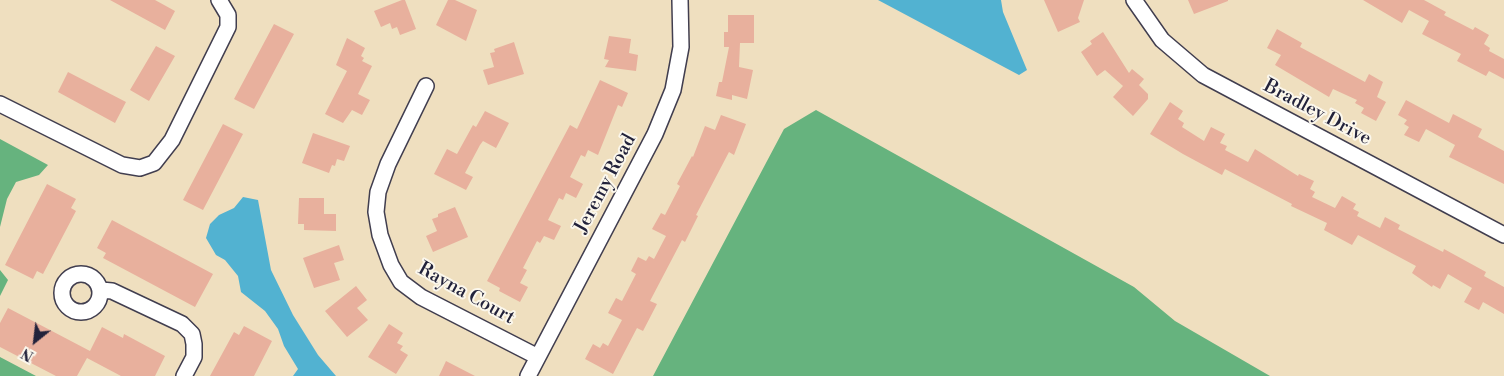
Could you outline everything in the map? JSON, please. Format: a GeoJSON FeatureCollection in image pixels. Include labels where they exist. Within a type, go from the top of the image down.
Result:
{"type":"FeatureCollection","features":[{"type":"Feature","properties":{"kind":"street"},"geometry":{"type":"LineString","coordinates":[[0,104],[122,165],[140,168],[154,163],[172,140],[228,27],[228,15],[219,0]]}},
{"type":"Feature","properties":{"kind":"street","name":"Jeremy Road"},"geometry":{"type":"LineString","coordinates":[[528,376],[655,134],[674,90],[680,47],[680,0]]}},
{"type":"Feature","properties":{"kind":"street","name":"Bradley Drive"},"geometry":{"type":"LineString","coordinates":[[1134,0],[1162,40],[1203,75],[1504,235]]}},
{"type":"Feature","properties":{"kind":"street","name":"Rayna Court"},"geometry":{"type":"LineString","coordinates":[[426,86],[388,164],[378,192],[376,212],[378,228],[391,265],[401,282],[421,297],[538,357]]}},
{"type":"Feature","properties":{"kind":"street"},"geometry":{"type":"LineString","coordinates":[[101,290],[112,291],[182,324],[192,334],[194,357],[184,376]]}},
{"type":"Feature","properties":{"kind":"green space"},"geometry":{"type":"Polygon","coordinates":[[[816,110],[1134,287],[1175,321],[1270,376],[653,376],[784,129],[816,110]]]}},
{"type":"Feature","properties":{"kind":"green space"},"geometry":{"type":"Polygon","coordinates":[[[0,139],[48,165],[39,175],[16,182],[7,199],[0,227],[0,139]]]}},
{"type":"Feature","properties":{"kind":"green space"},"geometry":{"type":"Polygon","coordinates":[[[0,270],[8,280],[0,296],[0,270]]]}},
{"type":"Feature","properties":{"kind":"green space"},"geometry":{"type":"Polygon","coordinates":[[[0,357],[36,376],[0,376],[0,357]]]}},
{"type":"Feature","properties":{"kind":"water"},"geometry":{"type":"Polygon","coordinates":[[[878,0],[1001,0],[1003,12],[1027,70],[1019,75],[878,0]]]}},
{"type":"Feature","properties":{"kind":"water"},"geometry":{"type":"Polygon","coordinates":[[[243,197],[258,200],[271,270],[293,315],[318,355],[336,376],[293,376],[298,369],[284,346],[278,329],[265,311],[241,292],[238,276],[225,260],[216,255],[206,238],[210,224],[219,215],[234,208],[243,197]]]}},
{"type":"Feature","properties":{"kind":"building"},"geometry":{"type":"Polygon","coordinates":[[[110,0],[155,0],[175,11],[165,30],[110,0]]]}},
{"type":"Feature","properties":{"kind":"building"},"geometry":{"type":"Polygon","coordinates":[[[405,0],[416,29],[400,35],[397,27],[392,29],[390,23],[381,27],[374,11],[405,0]]]}},
{"type":"Feature","properties":{"kind":"building"},"geometry":{"type":"Polygon","coordinates":[[[448,0],[455,0],[477,10],[466,41],[436,25],[448,0]]]}},
{"type":"Feature","properties":{"kind":"building"},"geometry":{"type":"Polygon","coordinates":[[[1044,0],[1084,0],[1078,18],[1080,22],[1058,32],[1044,0]]]}},
{"type":"Feature","properties":{"kind":"building"},"geometry":{"type":"Polygon","coordinates":[[[1188,0],[1228,0],[1228,1],[1194,14],[1188,0]]]}},
{"type":"Feature","properties":{"kind":"building"},"geometry":{"type":"Polygon","coordinates":[[[1363,0],[1424,0],[1446,12],[1444,15],[1473,30],[1475,27],[1489,35],[1484,44],[1490,48],[1489,51],[1504,59],[1504,79],[1489,71],[1486,76],[1457,61],[1461,54],[1422,34],[1429,21],[1409,10],[1402,23],[1363,0]]]}},
{"type":"Feature","properties":{"kind":"building"},"geometry":{"type":"Polygon","coordinates":[[[728,15],[754,15],[754,43],[740,43],[739,67],[753,70],[747,99],[732,95],[732,100],[716,96],[719,82],[722,82],[729,47],[724,47],[724,32],[728,32],[728,15]]]}},
{"type":"Feature","properties":{"kind":"building"},"geometry":{"type":"Polygon","coordinates":[[[274,24],[294,34],[254,109],[234,99],[274,24]]]}},
{"type":"Feature","properties":{"kind":"building"},"geometry":{"type":"Polygon","coordinates":[[[1277,29],[1302,43],[1300,47],[1365,82],[1369,74],[1383,82],[1377,97],[1386,102],[1376,121],[1361,113],[1364,108],[1355,103],[1357,100],[1333,89],[1329,97],[1275,65],[1281,55],[1267,48],[1277,29]]]}},
{"type":"Feature","properties":{"kind":"building"},"geometry":{"type":"Polygon","coordinates":[[[1103,32],[1129,73],[1132,69],[1144,79],[1139,85],[1148,94],[1148,99],[1133,116],[1113,97],[1123,86],[1105,70],[1097,76],[1081,52],[1092,44],[1090,41],[1103,32]]]}},
{"type":"Feature","properties":{"kind":"building"},"geometry":{"type":"Polygon","coordinates":[[[609,36],[631,39],[629,53],[638,55],[636,71],[605,67],[609,60],[604,59],[609,36]]]}},
{"type":"Feature","properties":{"kind":"building"},"geometry":{"type":"Polygon","coordinates":[[[347,38],[365,48],[361,56],[364,58],[362,61],[372,66],[358,94],[370,100],[362,115],[352,110],[343,123],[325,114],[347,71],[336,65],[347,38]]]}},
{"type":"Feature","properties":{"kind":"building"},"geometry":{"type":"Polygon","coordinates":[[[514,42],[524,74],[488,85],[483,70],[494,67],[490,53],[495,52],[494,49],[514,42]]]}},
{"type":"Feature","properties":{"kind":"building"},"geometry":{"type":"Polygon","coordinates":[[[156,46],[175,56],[149,101],[130,90],[156,46]]]}},
{"type":"Feature","properties":{"kind":"building"},"geometry":{"type":"Polygon","coordinates":[[[68,72],[126,102],[115,123],[58,92],[68,72]]]}},
{"type":"Feature","properties":{"kind":"building"},"geometry":{"type":"Polygon","coordinates":[[[600,80],[628,93],[622,107],[618,105],[598,155],[588,150],[585,157],[581,155],[570,177],[583,184],[576,198],[566,193],[563,200],[559,198],[548,220],[561,226],[554,240],[544,236],[540,243],[537,241],[523,268],[527,270],[520,283],[528,287],[520,302],[499,291],[500,288],[487,281],[570,125],[577,129],[600,80]]]}},
{"type":"Feature","properties":{"kind":"building"},"geometry":{"type":"Polygon","coordinates":[[[1406,100],[1449,123],[1453,114],[1482,129],[1478,137],[1504,151],[1504,184],[1449,157],[1455,145],[1426,129],[1419,142],[1404,135],[1409,127],[1404,124],[1407,120],[1398,115],[1406,100]]]}},
{"type":"Feature","properties":{"kind":"building"},"geometry":{"type":"Polygon","coordinates":[[[1170,102],[1183,111],[1178,119],[1184,123],[1182,127],[1204,141],[1211,127],[1225,134],[1220,143],[1227,146],[1225,150],[1248,162],[1255,149],[1298,176],[1299,174],[1314,181],[1310,189],[1315,192],[1312,197],[1335,208],[1342,196],[1356,204],[1353,209],[1359,212],[1357,216],[1380,228],[1385,217],[1400,225],[1398,229],[1443,252],[1444,249],[1486,272],[1484,276],[1504,287],[1504,314],[1483,302],[1479,310],[1464,302],[1472,288],[1448,274],[1440,289],[1433,285],[1432,287],[1412,273],[1416,266],[1358,235],[1352,245],[1324,230],[1327,223],[1291,206],[1292,204],[1225,169],[1222,175],[1150,134],[1170,102]]]}},
{"type":"Feature","properties":{"kind":"building"},"geometry":{"type":"Polygon","coordinates":[[[485,111],[509,123],[496,148],[483,141],[480,145],[465,173],[473,177],[466,190],[434,174],[447,149],[457,154],[473,125],[476,127],[485,111]]]}},
{"type":"Feature","properties":{"kind":"building"},"geometry":{"type":"Polygon","coordinates":[[[721,115],[746,124],[734,155],[729,152],[696,215],[698,216],[685,242],[682,240],[650,301],[657,304],[643,331],[637,328],[613,374],[585,359],[593,344],[600,348],[603,343],[608,346],[622,320],[608,313],[616,298],[622,301],[636,274],[631,271],[638,257],[646,261],[649,256],[654,259],[666,236],[652,229],[661,213],[665,215],[680,186],[677,184],[693,157],[705,126],[715,130],[721,115]]]}},
{"type":"Feature","properties":{"kind":"building"},"geometry":{"type":"Polygon","coordinates":[[[223,124],[243,134],[203,210],[183,200],[223,124]]]}},
{"type":"Feature","properties":{"kind":"building"},"geometry":{"type":"Polygon","coordinates":[[[313,133],[350,146],[344,161],[337,159],[335,166],[332,165],[329,173],[302,163],[313,133]]]}},
{"type":"Feature","properties":{"kind":"building"},"geometry":{"type":"Polygon","coordinates":[[[47,184],[76,199],[71,208],[76,211],[43,274],[37,271],[33,279],[5,265],[47,184]]]}},
{"type":"Feature","properties":{"kind":"building"},"geometry":{"type":"Polygon","coordinates":[[[299,198],[324,198],[324,214],[336,214],[336,231],[304,230],[304,224],[298,224],[299,198]]]}},
{"type":"Feature","properties":{"kind":"building"},"geometry":{"type":"Polygon","coordinates":[[[455,207],[468,237],[433,252],[426,236],[437,231],[432,219],[438,217],[438,214],[455,207]]]}},
{"type":"Feature","properties":{"kind":"building"},"geometry":{"type":"Polygon","coordinates":[[[112,220],[213,274],[195,307],[103,258],[106,253],[97,248],[112,220]]]}},
{"type":"Feature","properties":{"kind":"building"},"geometry":{"type":"Polygon","coordinates":[[[339,245],[344,260],[334,263],[340,280],[314,288],[303,258],[339,245]]]}},
{"type":"Feature","properties":{"kind":"building"},"geometry":{"type":"Polygon","coordinates":[[[356,286],[367,300],[357,308],[368,320],[347,337],[325,311],[356,286]]]}},
{"type":"Feature","properties":{"kind":"building"},"geometry":{"type":"Polygon","coordinates":[[[8,308],[90,351],[102,327],[123,338],[124,334],[165,356],[155,376],[121,376],[87,358],[77,376],[56,376],[0,347],[0,323],[8,308]]]}},
{"type":"Feature","properties":{"kind":"building"},"geometry":{"type":"Polygon","coordinates":[[[389,324],[403,333],[397,343],[403,346],[400,350],[408,355],[396,374],[368,357],[389,324]]]}},
{"type":"Feature","properties":{"kind":"building"},"geometry":{"type":"Polygon","coordinates":[[[244,326],[272,341],[254,376],[210,376],[234,332],[239,335],[244,326]]]}},
{"type":"Feature","properties":{"kind":"building"},"geometry":{"type":"Polygon","coordinates":[[[446,361],[475,376],[439,376],[446,361]]]}}]}
